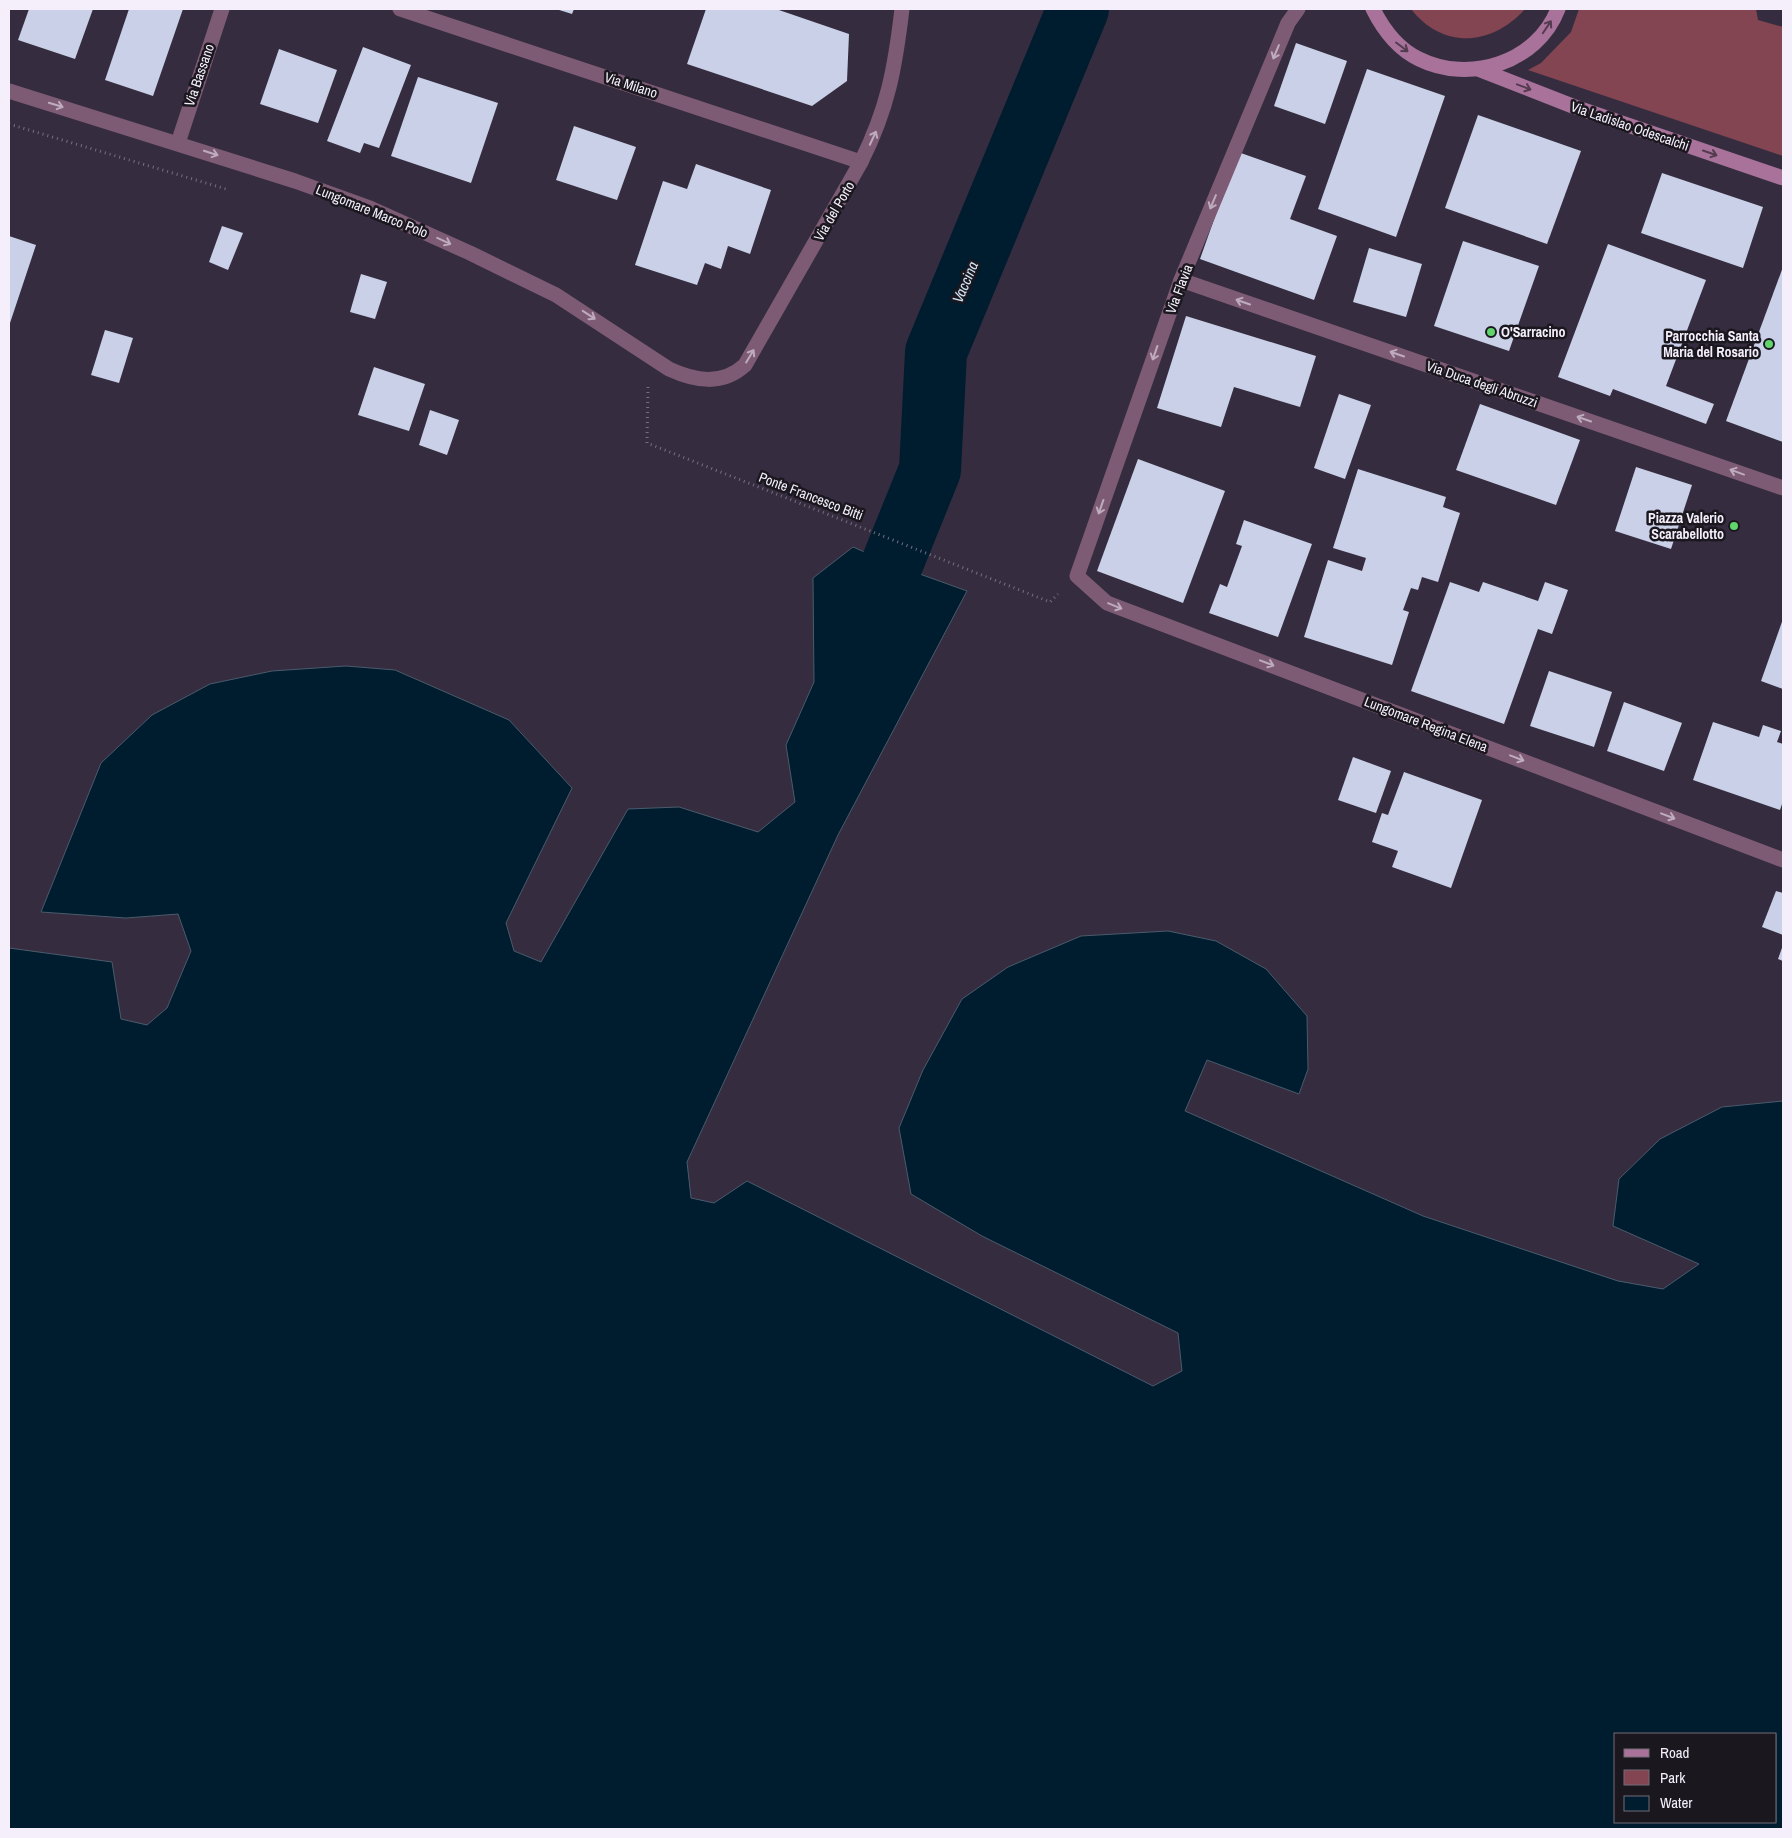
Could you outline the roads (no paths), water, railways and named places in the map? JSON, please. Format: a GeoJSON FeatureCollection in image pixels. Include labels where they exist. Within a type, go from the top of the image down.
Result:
{"type":"FeatureCollection","features":[{"type":"Feature","properties":{"kind":"street","name":"Via Bassano"},"geometry":{"type":"LineString","coordinates":[[178,143],[181,127],[222,9]]}},
{"type":"Feature","properties":{"kind":"street","name":"Via Milano"},"geometry":{"type":"LineString","coordinates":[[400,9],[861,162]]}},
{"type":"Feature","properties":{"kind":"street","name":"Via del Porto"},"geometry":{"type":"LineString","coordinates":[[711,380],[730,376],[744,365],[861,162],[877,128],[889,94],[902,9]]}},
{"type":"Feature","properties":{"kind":"street","name":"Via Flavia"},"geometry":{"type":"LineString","coordinates":[[1077,576],[1181,280],[1288,23],[1298,9]]}},
{"type":"Feature","properties":{"kind":"street"},"geometry":{"type":"LineString","coordinates":[[1373,9],[1380,23],[1394,40],[1418,59],[1448,69],[1478,69],[1502,64],[1523,52],[1541,36],[1558,9]]}},
{"type":"Feature","properties":{"kind":"street","name":"Via Ladislao Odescalchi"},"geometry":{"type":"LineString","coordinates":[[1478,69],[1575,107],[1783,178]]}},
{"type":"Feature","properties":{"kind":"street","name":"Lungomare Marco Polo"},"geometry":{"type":"LineString","coordinates":[[9,91],[178,143],[338,196],[425,232],[556,295],[678,373],[711,380]]}},
{"type":"Feature","properties":{"kind":"street","name":"Via Duca degli Abruzzi"},"geometry":{"type":"LineString","coordinates":[[1181,280],[1783,488]]}},
{"type":"Feature","properties":{"kind":"street","name":"Lungomare Regina Elena"},"geometry":{"type":"LineString","coordinates":[[1077,576],[1107,603],[1783,860]]}},
{"type":"Feature","properties":{"kind":"water"},"geometry":{"type":"Polygon","coordinates":[[[853,547],[892,564],[967,591],[838,835],[687,1162],[691,1198],[714,1203],[747,1181],[1153,1386],[1182,1371],[1178,1333],[982,1236],[911,1194],[899,1128],[923,1070],[962,999],[1008,967],[1081,936],[1168,931],[1216,941],[1266,969],[1307,1016],[1308,1069],[1299,1094],[1207,1060],[1185,1111],[1423,1216],[1618,1281],[1663,1289],[1699,1264],[1613,1226],[1619,1179],[1660,1139],[1722,1107],[1783,1101],[1783,1829],[9,1829],[9,948],[112,962],[121,1019],[147,1025],[167,1008],[191,951],[178,914],[126,918],[41,912],[101,763],[152,715],[210,684],[272,671],[346,666],[395,670],[509,720],[572,788],[506,923],[514,951],[541,962],[628,809],[679,807],[758,832],[795,802],[786,745],[814,682],[813,578],[853,547]]]}},
{"type":"Feature","properties":{"kind":"waterway","name":"Vaccina"},"geometry":{"type":"LineString","coordinates":[[892,564],[930,470],[936,352],[1078,9]]}},
{"type":"Feature","properties":{"kind":"place","name":"O'Sarracino"},"geometry":{"type":"Point","coordinates":[1491,332]}},
{"type":"Feature","properties":{"kind":"place","name":"Parrocchia Santa Maria del Rosario"},"geometry":{"type":"Point","coordinates":[1769,344]}},
{"type":"Feature","properties":{"kind":"place","name":"Piazza Valerio Scarabellotto"},"geometry":{"type":"Point","coordinates":[1734,526]}}]}
